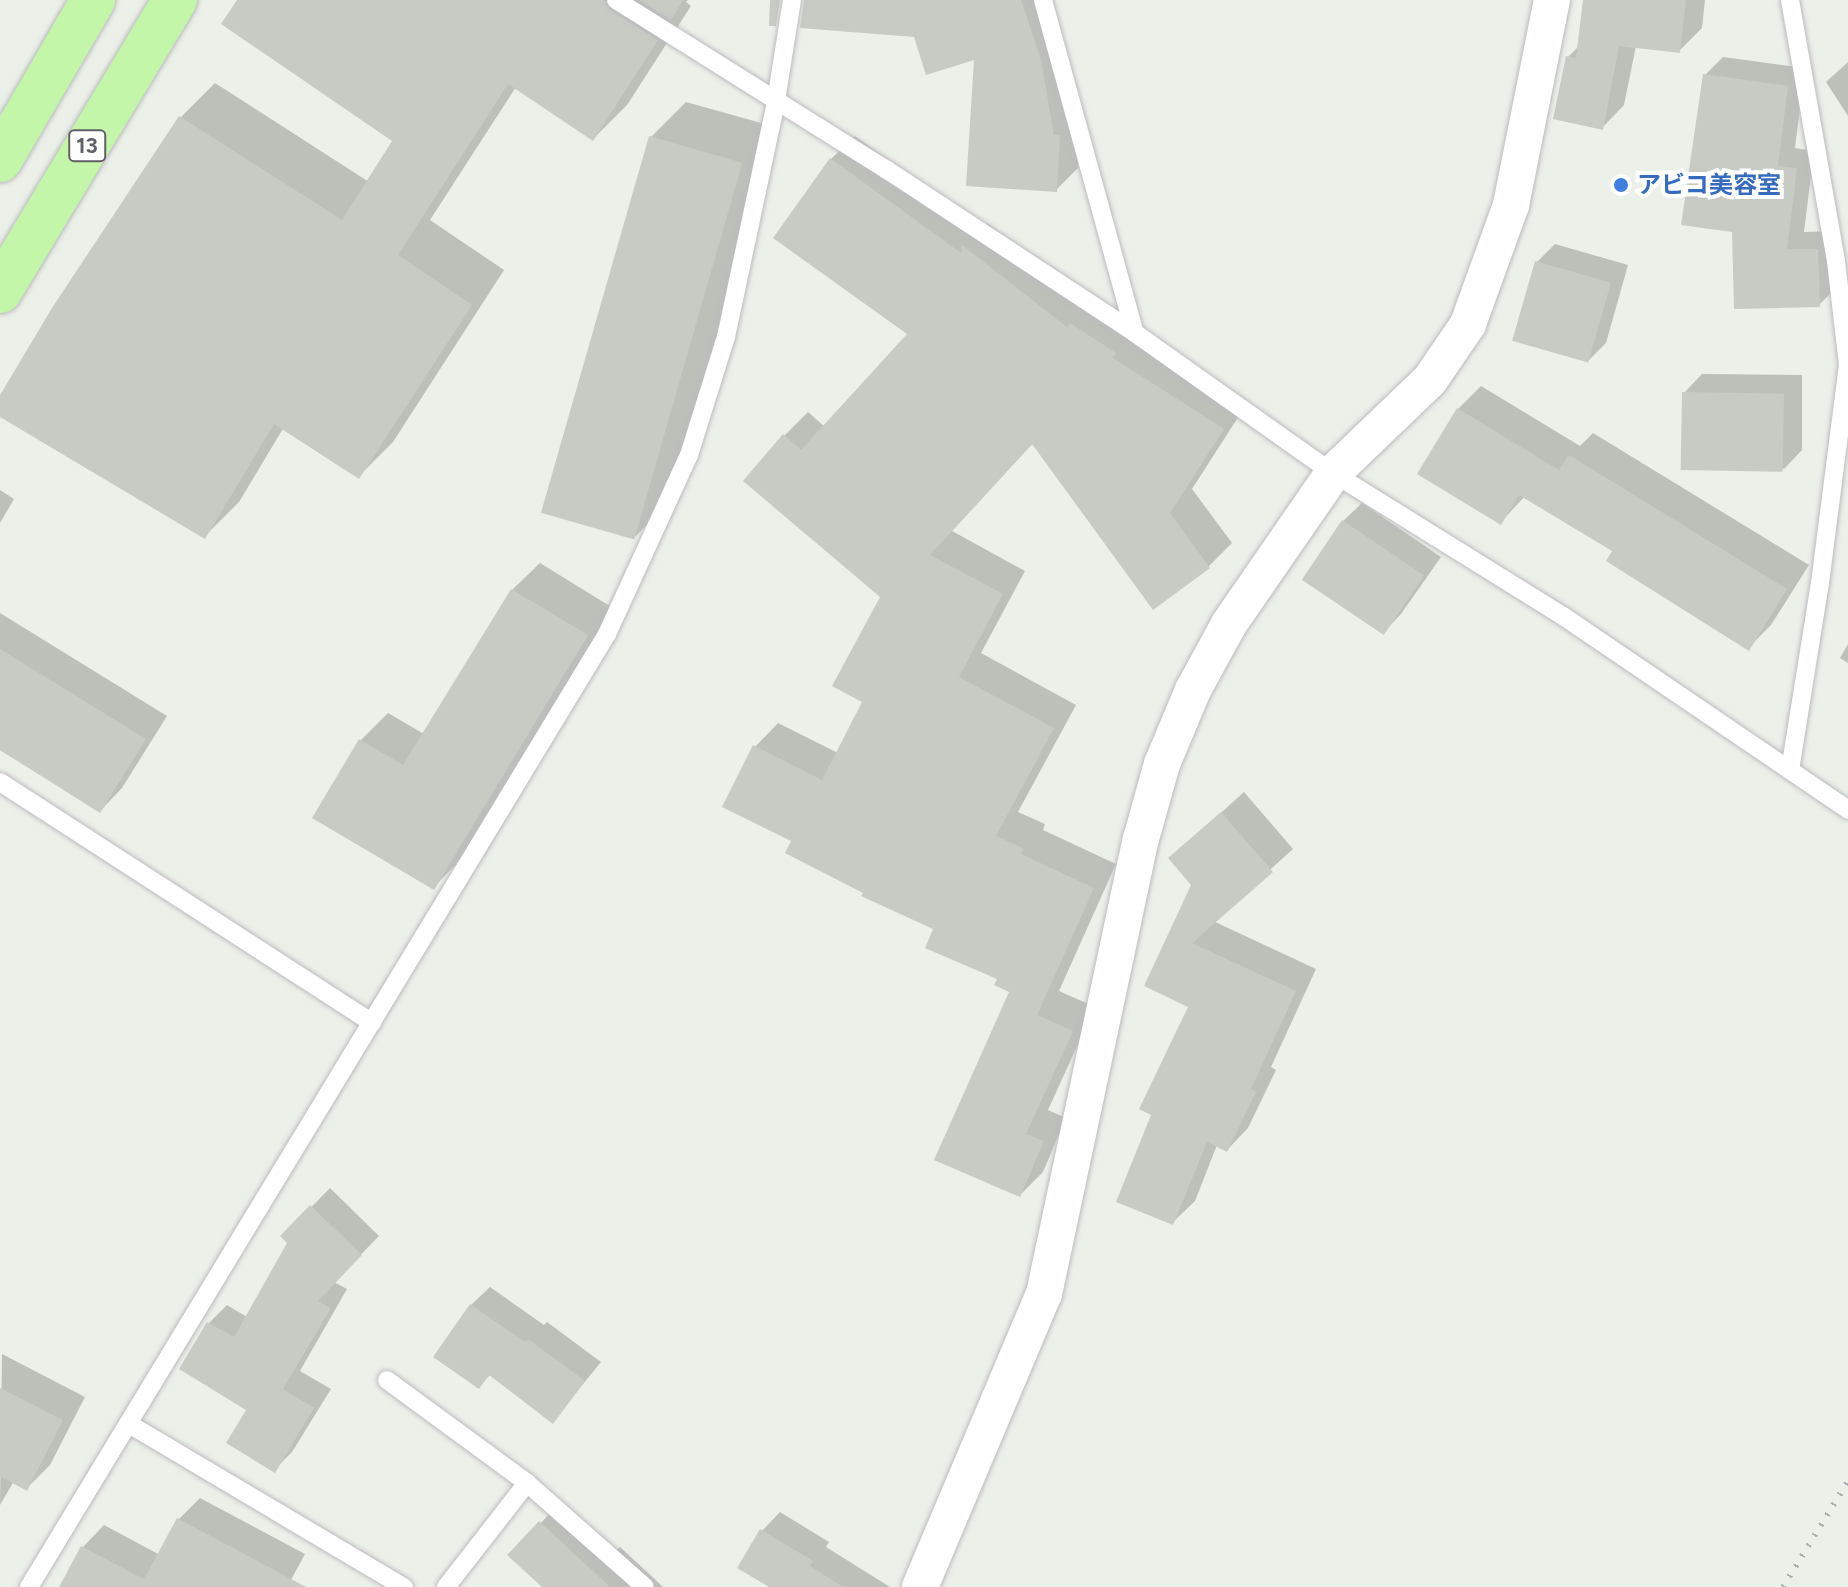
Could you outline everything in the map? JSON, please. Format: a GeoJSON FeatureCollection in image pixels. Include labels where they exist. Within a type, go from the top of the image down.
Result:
{"type":"FeatureCollection","features":[{"type":"Feature","properties":{"kind":"highway"},"geometry":{"type":"LineString","coordinates":[[0,160],[93,0]]}},
{"type":"Feature","properties":{"kind":"highway","name":"13"},"geometry":{"type":"LineString","coordinates":[[0,291],[175,0]]}},
{"type":"Feature","properties":{"kind":"street"},"geometry":{"type":"LineString","coordinates":[[920,1587],[1044,1294],[1141,839],[1162,764],[1193,690],[1229,624],[1333,473],[1430,380],[1468,324],[1511,205],[1552,0]]}},
{"type":"Feature","properties":{"kind":"lane"},"geometry":{"type":"LineString","coordinates":[[616,0],[887,170],[1135,333],[1333,473],[1563,616],[1848,810]]}},
{"type":"Feature","properties":{"kind":"lane"},"geometry":{"type":"LineString","coordinates":[[29,1587],[607,634],[689,455],[726,337],[776,101],[792,0]]}},
{"type":"Feature","properties":{"kind":"lane"},"geometry":{"type":"LineString","coordinates":[[1043,0],[1135,333]]}},
{"type":"Feature","properties":{"kind":"lane"},"geometry":{"type":"LineString","coordinates":[[1790,0],[1836,261],[1848,365],[1820,583],[1790,770]]}},
{"type":"Feature","properties":{"kind":"lane"},"geometry":{"type":"LineString","coordinates":[[0,782],[372,1023]]}},
{"type":"Feature","properties":{"kind":"lane"},"geometry":{"type":"LineString","coordinates":[[387,1380],[527,1483],[645,1587]]}},
{"type":"Feature","properties":{"kind":"lane"},"geometry":{"type":"LineString","coordinates":[[129,1424],[404,1587]]}},
{"type":"Feature","properties":{"kind":"lane"},"geometry":{"type":"LineString","coordinates":[[446,1587],[527,1483]]}},
{"type":"Feature","properties":{"kind":"building"},"geometry":{"type":"Polygon","coordinates":[[[237,0],[604,0],[610,10],[658,40],[593,141],[508,84],[398,255],[472,305],[359,479],[274,424],[205,539],[0,417],[0,395],[52,308],[179,116],[342,220],[392,141],[221,24],[237,0]]]}},
{"type":"Feature","properties":{"kind":"building"},"geometry":{"type":"Polygon","coordinates":[[[639,0],[683,0],[671,20],[639,0]]]}},
{"type":"Feature","properties":{"kind":"building"},"geometry":{"type":"Polygon","coordinates":[[[770,0],[780,0],[776,26],[769,26],[770,0]]]}},
{"type":"Feature","properties":{"kind":"building"},"geometry":{"type":"Polygon","coordinates":[[[804,0],[1021,0],[1041,60],[1054,135],[1060,135],[1057,192],[966,186],[974,60],[926,75],[914,37],[800,28],[804,0]]]}},
{"type":"Feature","properties":{"kind":"building"},"geometry":{"type":"Polygon","coordinates":[[[1583,0],[1686,0],[1680,53],[1619,46],[1603,130],[1553,119],[1566,56],[1576,58],[1583,0]]]}},
{"type":"Feature","properties":{"kind":"building"},"geometry":{"type":"Polygon","coordinates":[[[1703,74],[1788,86],[1778,166],[1797,168],[1787,249],[1818,249],[1820,307],[1734,309],[1732,232],[1681,225],[1703,74]]]}},
{"type":"Feature","properties":{"kind":"building"},"geometry":{"type":"Polygon","coordinates":[[[649,136],[742,163],[634,540],[541,513],[649,136]]]}},
{"type":"Feature","properties":{"kind":"building"},"geometry":{"type":"Polygon","coordinates":[[[830,158],[961,253],[962,245],[1067,327],[1070,323],[1116,353],[1113,358],[1224,429],[1170,513],[1210,568],[1153,610],[1032,444],[930,555],[1003,594],[959,677],[1054,728],[996,836],[1023,848],[1021,854],[1094,888],[1037,1015],[1073,1031],[1026,1134],[1044,1141],[1020,1197],[934,1160],[1009,992],[994,985],[997,979],[925,948],[933,929],[861,896],[863,893],[785,853],[791,841],[722,807],[753,745],[822,780],[862,702],[832,686],[880,597],[743,481],[783,434],[801,450],[907,334],[773,238],[830,158]]]}},
{"type":"Feature","properties":{"kind":"building"},"geometry":{"type":"Polygon","coordinates":[[[1535,261],[1611,283],[1588,363],[1512,341],[1535,261]]]}},
{"type":"Feature","properties":{"kind":"building"},"geometry":{"type":"Polygon","coordinates":[[[1682,392],[1784,394],[1783,472],[1681,470],[1682,392]]]}},
{"type":"Feature","properties":{"kind":"building"},"geometry":{"type":"Polygon","coordinates":[[[1457,408],[1559,470],[1569,455],[1787,589],[1749,651],[1606,561],[1612,551],[1519,495],[1501,525],[1417,474],[1457,408]]]}},
{"type":"Feature","properties":{"kind":"building"},"geometry":{"type":"Polygon","coordinates":[[[1342,520],[1424,575],[1384,635],[1302,580],[1342,520]]]}},
{"type":"Feature","properties":{"kind":"building"},"geometry":{"type":"Polygon","coordinates":[[[511,589],[588,635],[434,890],[312,818],[359,739],[403,765],[511,589]]]}},
{"type":"Feature","properties":{"kind":"building"},"geometry":{"type":"Polygon","coordinates":[[[0,649],[146,739],[100,813],[0,750],[0,649]]]}},
{"type":"Feature","properties":{"kind":"building"},"geometry":{"type":"Polygon","coordinates":[[[1221,812],[1273,872],[1192,943],[1296,991],[1251,1089],[1256,1092],[1227,1152],[1207,1142],[1173,1225],[1116,1202],[1151,1115],[1139,1109],[1188,1007],[1144,986],[1191,885],[1168,858],[1221,812]]]}},
{"type":"Feature","properties":{"kind":"building"},"geometry":{"type":"Polygon","coordinates":[[[310,1205],[362,1255],[318,1301],[331,1308],[283,1389],[314,1408],[275,1473],[226,1443],[246,1410],[179,1369],[207,1322],[234,1337],[287,1243],[280,1236],[310,1205]]]}},
{"type":"Feature","properties":{"kind":"building"},"geometry":{"type":"Polygon","coordinates":[[[470,1304],[525,1342],[528,1339],[585,1381],[553,1424],[489,1375],[479,1389],[433,1357],[470,1304]]]}},
{"type":"Feature","properties":{"kind":"building"},"geometry":{"type":"Polygon","coordinates":[[[0,1388],[63,1420],[27,1491],[0,1476],[0,1388]]]}},
{"type":"Feature","properties":{"kind":"building"},"geometry":{"type":"Polygon","coordinates":[[[177,1518],[306,1587],[59,1587],[81,1546],[144,1579],[177,1518]]]}},
{"type":"Feature","properties":{"kind":"building"},"geometry":{"type":"Polygon","coordinates":[[[539,1521],[610,1587],[542,1587],[507,1555],[539,1521]]]}},
{"type":"Feature","properties":{"kind":"building"},"geometry":{"type":"Polygon","coordinates":[[[760,1529],[813,1561],[810,1566],[843,1587],[769,1587],[737,1568],[760,1529]]]}},
{"type":"Feature","properties":{"kind":"railway"},"geometry":{"type":"LineString","coordinates":[[1783,1587],[1848,1481]]}},
{"type":"Feature","properties":{"kind":"place","name":"アビコ美容室"},"geometry":{"type":"Point","coordinates":[1621,185]}}]}
